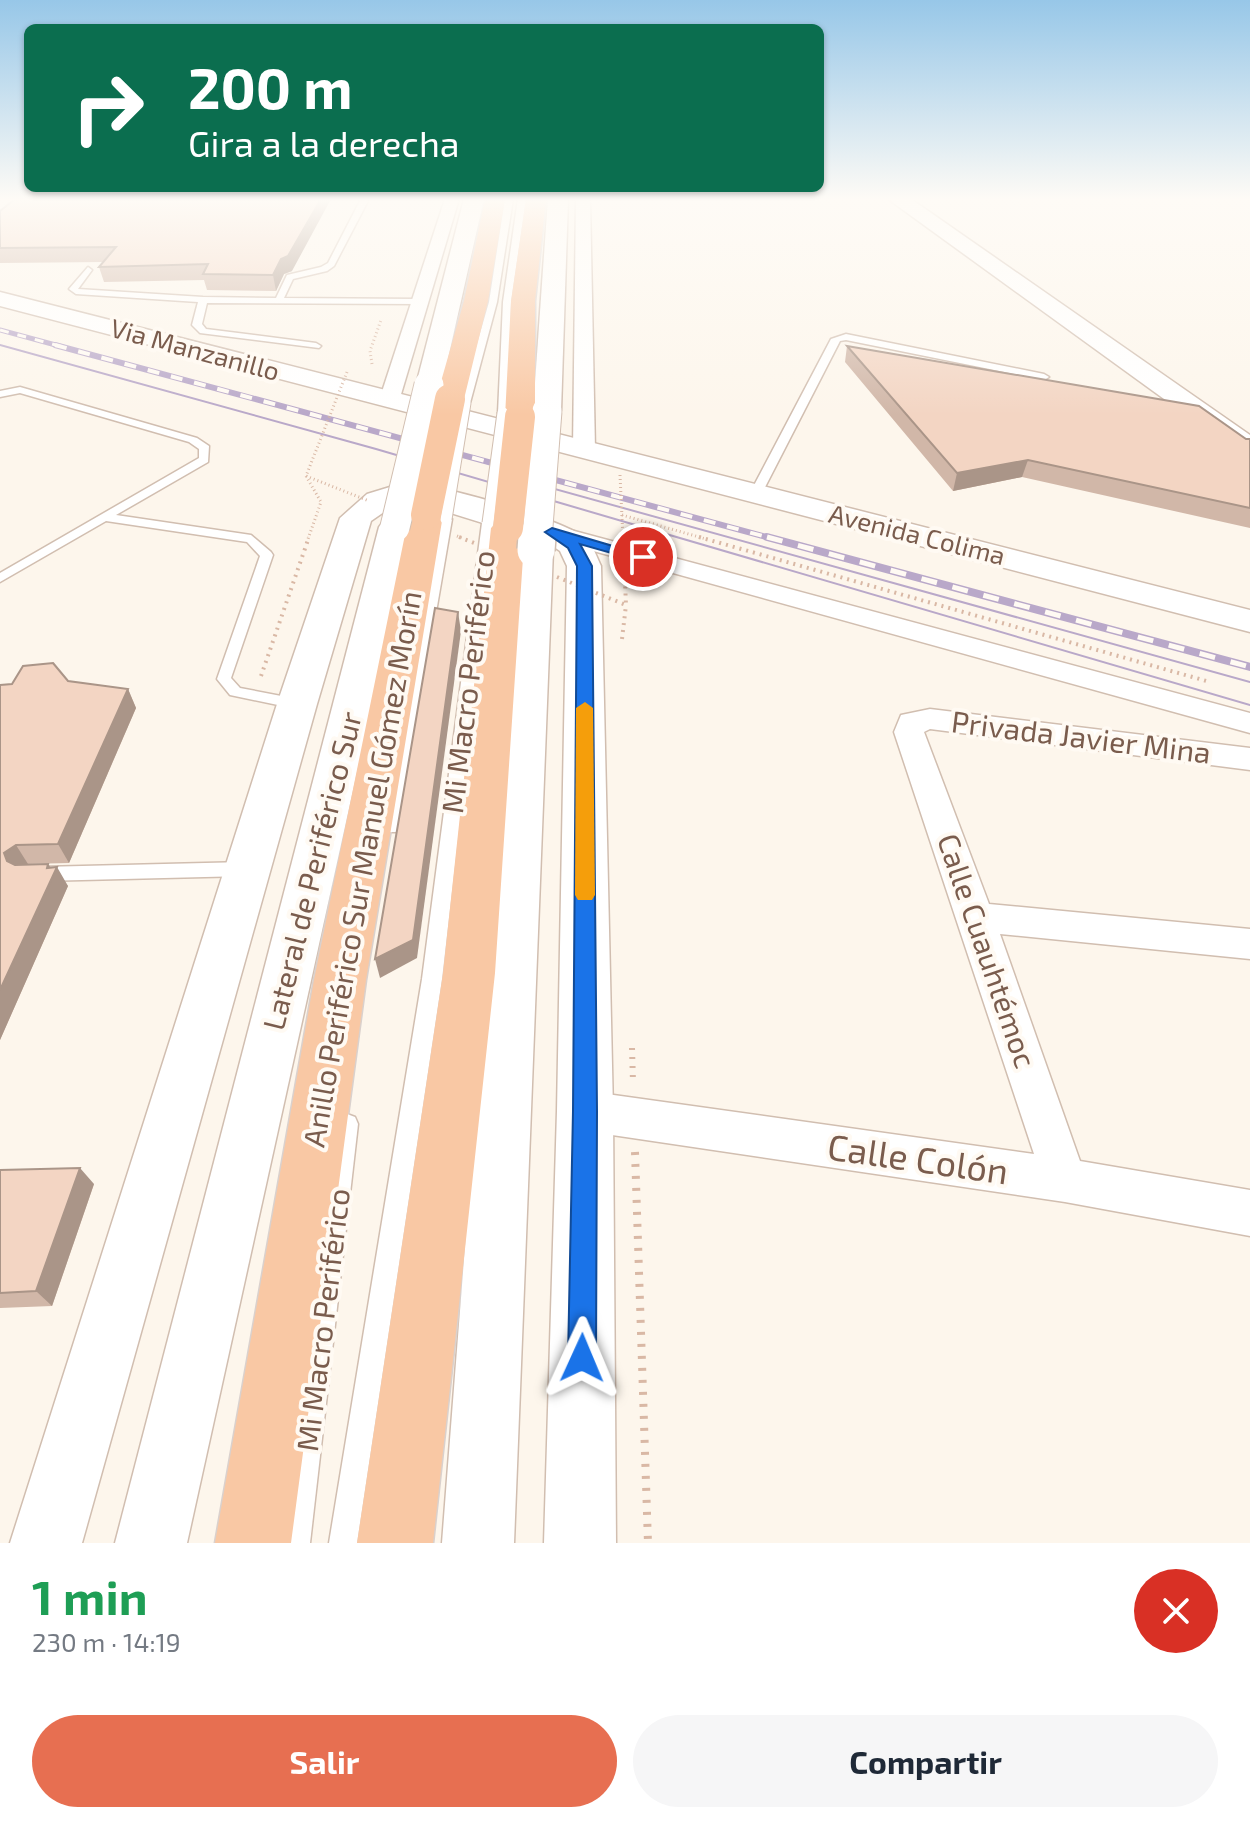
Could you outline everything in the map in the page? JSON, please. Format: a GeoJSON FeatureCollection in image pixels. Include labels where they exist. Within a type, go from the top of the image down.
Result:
{"type":"FeatureCollection","features":[{"type":"Feature","properties":{"kind":"highway","name":"Anillo Periférico Sur Manuel Gómez Morín"},"geometry":{"type":"LineString","coordinates":[[253,1543],[340,980],[417,519],[482,271]]}},
{"type":"Feature","properties":{"kind":"highway"},"geometry":{"type":"LineString","coordinates":[[395,1543],[521,543],[523,301],[527,271]]}},
{"type":"Feature","properties":{"kind":"street"},"geometry":{"type":"LineString","coordinates":[[389,401],[428,271]]}},
{"type":"Feature","properties":{"kind":"street"},"geometry":{"type":"LineString","coordinates":[[448,396],[464,271]]}},
{"type":"Feature","properties":{"kind":"street"},"geometry":{"type":"LineString","coordinates":[[523,414],[546,271]]}},
{"type":"Feature","properties":{"kind":"street"},"geometry":{"type":"LineString","coordinates":[[583,271],[584,450]]}},
{"type":"Feature","properties":{"kind":"street"},"geometry":{"type":"LineString","coordinates":[[1000,271],[1250,448]]}},
{"type":"Feature","properties":{"kind":"street","name":"Via Manzanillo"},"geometry":{"type":"LineString","coordinates":[[0,299],[584,450]]}},
{"type":"Feature","properties":{"kind":"street","name":"Avenida Colima"},"geometry":{"type":"LineString","coordinates":[[584,450],[1250,621]]}},
{"type":"Feature","properties":{"kind":"street"},"geometry":{"type":"LineString","coordinates":[[46,1543],[297,704],[356,518],[372,503],[409,491],[422,492],[521,543],[1250,723]]}},
{"type":"Feature","properties":{"kind":"street","name":"Lateral de Periférico Sur"},"geometry":{"type":"LineString","coordinates":[[151,1543],[417,519]]}},
{"type":"Feature","properties":{"kind":"street"},"geometry":{"type":"LineString","coordinates":[[521,543],[574,545],[584,566],[585,1111],[580,1543]]}},
{"type":"Feature","properties":{"kind":"street"},"geometry":{"type":"LineString","coordinates":[[478,1543],[521,543]]}},
{"type":"Feature","properties":{"kind":"street","name":"Privada Javier Mina"},"geometry":{"type":"LineString","coordinates":[[912,722],[930,719],[1250,759]]}},
{"type":"Feature","properties":{"kind":"street","name":"Calle Cuauhtémoc"},"geometry":{"type":"LineString","coordinates":[[912,722],[909,732],[976,917],[1065,1180]]}},
{"type":"Feature","properties":{"kind":"street"},"geometry":{"type":"LineString","coordinates":[[976,917],[1250,944]]}},
{"type":"Feature","properties":{"kind":"street","name":"Calle Colón"},"geometry":{"type":"LineString","coordinates":[[585,1111],[1065,1180],[1250,1213]]}},
{"type":"Feature","properties":{"kind":"lane"},"geometry":{"type":"LineString","coordinates":[[87,271],[73,289],[203,300],[418,302]]}},
{"type":"Feature","properties":{"kind":"lane"},"geometry":{"type":"LineString","coordinates":[[278,302],[290,277],[315,271]]}},
{"type":"Feature","properties":{"kind":"lane"},"geometry":{"type":"LineString","coordinates":[[448,396],[493,302],[498,271]]}},
{"type":"Feature","properties":{"kind":"lane"},"geometry":{"type":"LineString","coordinates":[[512,271],[507,302],[523,414]]}},
{"type":"Feature","properties":{"kind":"lane"},"geometry":{"type":"LineString","coordinates":[[203,300],[197,325],[203,331],[316,346]]}},
{"type":"Feature","properties":{"kind":"lane"},"geometry":{"type":"LineString","coordinates":[[756,493],[836,339],[846,337],[1044,377]]}},
{"type":"Feature","properties":{"kind":"lane"},"geometry":{"type":"LineString","coordinates":[[0,394],[20,390],[193,440],[205,448],[204,460],[0,578]]}},
{"type":"Feature","properties":{"kind":"lane"},"geometry":{"type":"LineString","coordinates":[[104,517],[251,539],[267,555],[224,679],[235,692],[297,704]]}},
{"type":"Feature","properties":{"kind":"lane","name":"Mi Macro Periférico"},"geometry":{"type":"LineString","coordinates":[[388,846],[417,519]]}},
{"type":"Feature","properties":{"kind":"lane","name":"Mi Macro Periférico"},"geometry":{"type":"LineString","coordinates":[[343,1543],[432,979],[521,543]]}},
{"type":"Feature","properties":{"kind":"lane"},"geometry":{"type":"LineString","coordinates":[[28,874],[250,869]]}},
{"type":"Feature","properties":{"kind":"lane","name":"Mi Macro Periférico"},"geometry":{"type":"LineString","coordinates":[[296,1543],[350,1096]]}},
{"type":"Feature","properties":{"kind":"path"},"geometry":{"type":"LineString","coordinates":[[347,372],[306,476],[417,519],[521,543],[626,605]]}},
{"type":"Feature","properties":{"kind":"path"},"geometry":{"type":"LineString","coordinates":[[620,475],[626,605],[621,645]]}},
{"type":"Feature","properties":{"kind":"path"},"geometry":{"type":"LineString","coordinates":[[622,515],[1219,684]]}},
{"type":"Feature","properties":{"kind":"path"},"geometry":{"type":"LineString","coordinates":[[631,1044],[648,1543]]}},
{"type":"Feature","properties":{"kind":"building"},"geometry":{"type":"Polygon","coordinates":[[[204,271],[275,271],[273,275],[203,274],[204,271]]]}},
{"type":"Feature","properties":{"kind":"building"},"geometry":{"type":"Polygon","coordinates":[[[847,346],[1199,406],[1250,439],[1250,508],[1028,460],[957,473],[847,346]]]}},
{"type":"Feature","properties":{"kind":"building"},"geometry":{"type":"Polygon","coordinates":[[[435,608],[458,612],[413,940],[375,959],[435,608]]]}},
{"type":"Feature","properties":{"kind":"building"},"geometry":{"type":"Polygon","coordinates":[[[53,663],[68,681],[128,689],[58,844],[16,845],[4,853],[7,861],[15,865],[48,864],[47,868],[57,867],[0,990],[0,685],[12,684],[23,666],[53,663]]]}},
{"type":"Feature","properties":{"kind":"building"},"geometry":{"type":"Polygon","coordinates":[[[80,1168],[36,1291],[0,1293],[0,1170],[80,1168]]]}},
{"type":"Feature","properties":{"kind":"tram line"},"geometry":{"type":"LineString","coordinates":[[0,345],[376,449],[1250,705]]}},
{"type":"Feature","properties":{"kind":"tram line"},"geometry":{"type":"LineString","coordinates":[[490,471],[1250,682]]}},
{"type":"Feature","properties":{"kind":"railway"},"geometry":{"type":"LineString","coordinates":[[0,330],[63,347]]}},
{"type":"Feature","properties":{"kind":"railway"},"geometry":{"type":"LineString","coordinates":[[55,345],[774,539]]}},
{"type":"Feature","properties":{"kind":"railway"},"geometry":{"type":"LineString","coordinates":[[767,537],[1250,667]]}},
{"type":"Feature","properties":{"kind":"slow traffic"},"geometry":{"type":"LineString","coordinates":[[585,708],[585,895]]}},
{"type":"Feature","properties":{"kind":"route"},"geometry":{"type":"LineString","coordinates":[[582,1358],[584,566],[574,545],[552,532],[643,557]]}}]}
